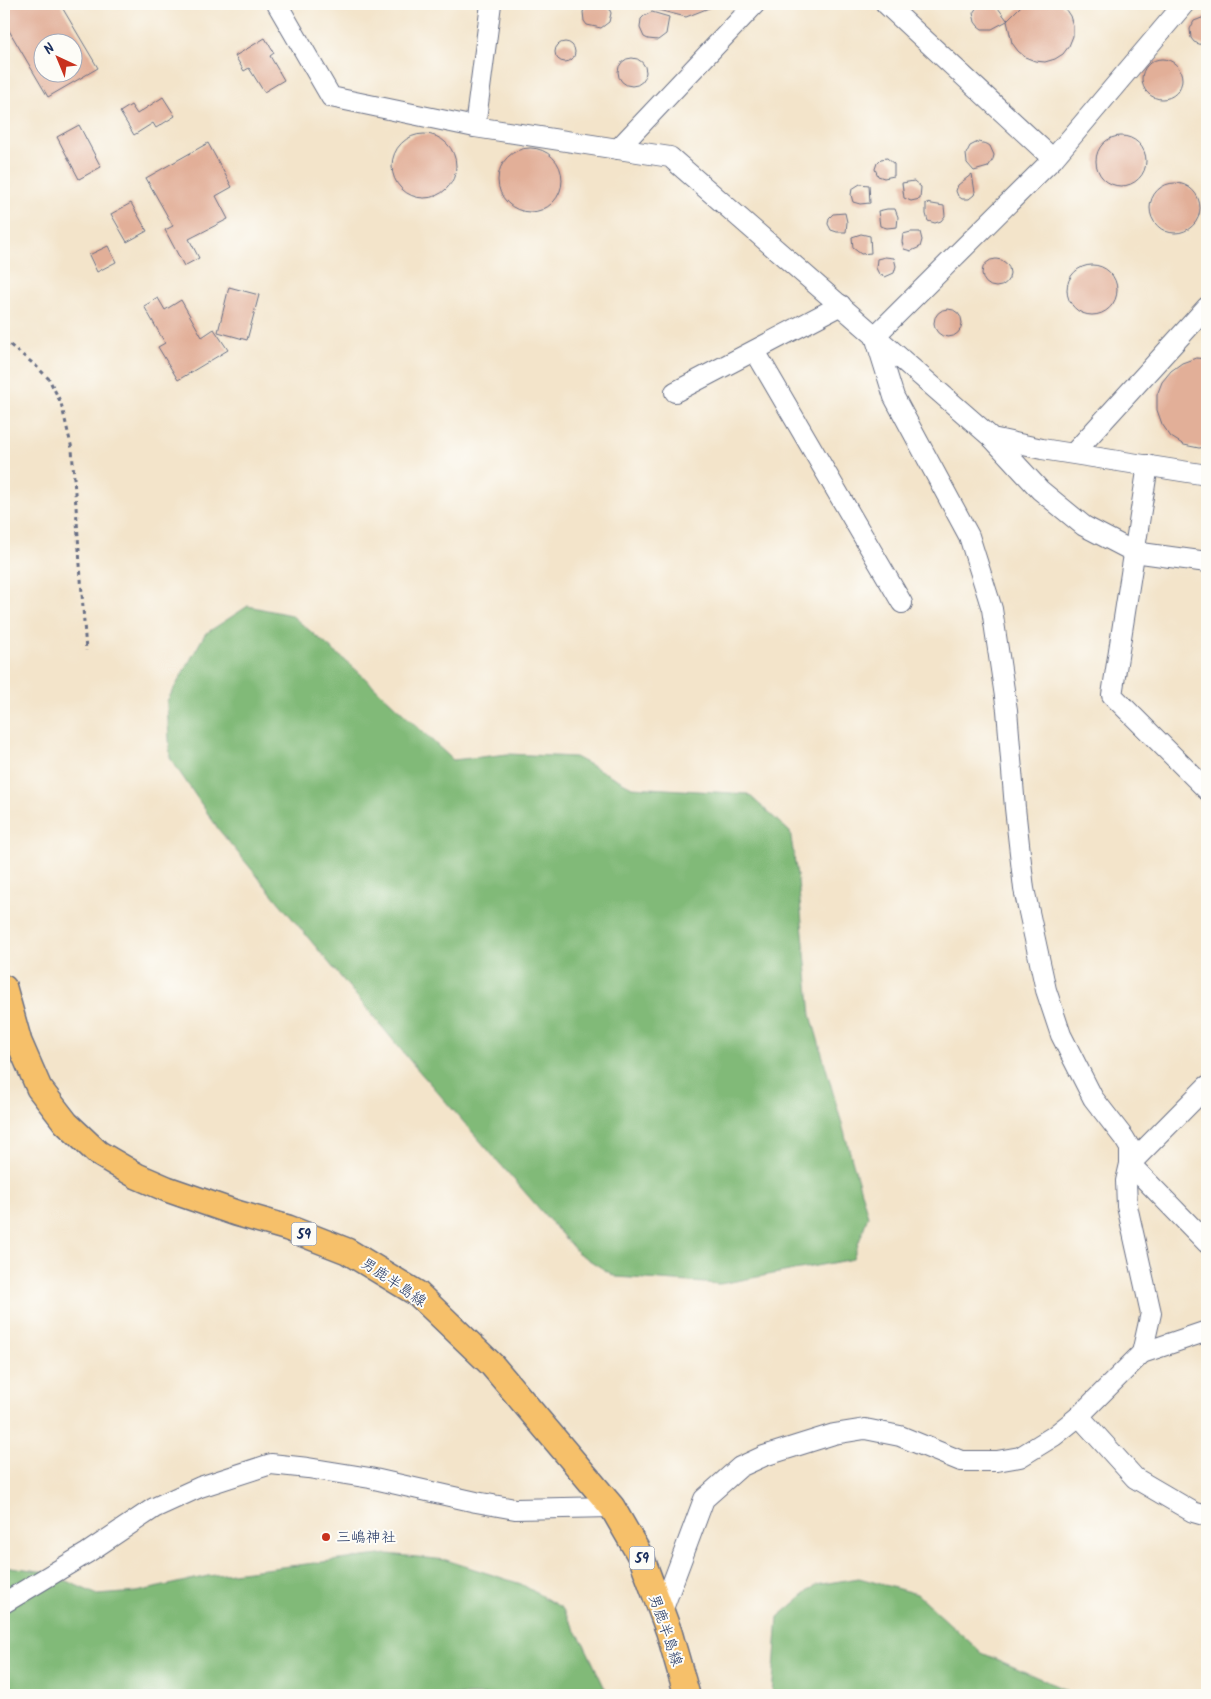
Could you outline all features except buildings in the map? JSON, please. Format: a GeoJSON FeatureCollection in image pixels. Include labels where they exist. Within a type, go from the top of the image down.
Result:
{"type":"FeatureCollection","features":[{"type":"Feature","properties":{"kind":"main road","name":"男鹿半島線"},"geometry":{"type":"LineString","coordinates":[[4,988],[19,1042],[39,1088],[66,1123],[98,1153],[137,1176],[167,1189],[236,1213],[288,1228],[347,1251],[418,1294],[492,1365],[612,1507],[642,1559],[669,1632],[687,1695]]}},
{"type":"Feature","properties":{"kind":"street"},"geometry":{"type":"LineString","coordinates":[[277,4],[331,97],[475,127],[670,157],[992,438],[1040,490],[1084,526],[1134,552],[1207,562]]}},
{"type":"Feature","properties":{"kind":"street"},"geometry":{"type":"LineString","coordinates":[[475,127],[491,4]]}},
{"type":"Feature","properties":{"kind":"street"},"geometry":{"type":"LineString","coordinates":[[618,148],[755,4]]}},
{"type":"Feature","properties":{"kind":"street"},"geometry":{"type":"LineString","coordinates":[[886,4],[1053,159]]}},
{"type":"Feature","properties":{"kind":"street"},"geometry":{"type":"LineString","coordinates":[[875,336],[1053,159],[1184,4]]}},
{"type":"Feature","properties":{"kind":"street"},"geometry":{"type":"LineString","coordinates":[[675,392],[841,305]]}},
{"type":"Feature","properties":{"kind":"street"},"geometry":{"type":"LineString","coordinates":[[1074,453],[1207,307]]}},
{"type":"Feature","properties":{"kind":"street"},"geometry":{"type":"LineString","coordinates":[[875,336],[894,397],[969,536],[992,609],[1007,710],[1024,889],[1046,990],[1061,1035],[1093,1098],[1130,1148],[1130,1164],[1126,1181],[1127,1206],[1151,1314],[1142,1353]]}},
{"type":"Feature","properties":{"kind":"street"},"geometry":{"type":"LineString","coordinates":[[755,351],[902,604]]}},
{"type":"Feature","properties":{"kind":"street"},"geometry":{"type":"LineString","coordinates":[[992,438],[1042,449],[1207,475]]}},
{"type":"Feature","properties":{"kind":"street"},"geometry":{"type":"LineString","coordinates":[[1148,465],[1112,695],[1207,790]]}},
{"type":"Feature","properties":{"kind":"street"},"geometry":{"type":"LineString","coordinates":[[1130,1164],[1207,1086]]}},
{"type":"Feature","properties":{"kind":"street"},"geometry":{"type":"LineString","coordinates":[[1130,1164],[1207,1243]]}},
{"type":"Feature","properties":{"kind":"street"},"geometry":{"type":"LineString","coordinates":[[661,1614],[704,1499],[740,1466],[764,1456],[834,1434],[865,1429],[900,1436],[961,1461],[998,1462],[1020,1456],[1054,1436],[1079,1416],[1142,1353],[1207,1331]]}},
{"type":"Feature","properties":{"kind":"street"},"geometry":{"type":"LineString","coordinates":[[1079,1416],[1135,1478],[1193,1512],[1207,1516]]}},
{"type":"Feature","properties":{"kind":"street"},"geometry":{"type":"LineString","coordinates":[[4,1603],[87,1553],[154,1508],[200,1487],[272,1464],[370,1478],[515,1509],[612,1507]]}},
{"type":"Feature","properties":{"kind":"path"},"geometry":{"type":"LineString","coordinates":[[4,340],[49,379],[61,403],[72,449],[86,651]]}},
{"type":"Feature","properties":{"kind":"green space"},"geometry":{"type":"Polygon","coordinates":[[[248,606],[291,615],[353,667],[453,760],[508,754],[575,757],[632,787],[748,794],[790,832],[798,881],[811,1015],[868,1216],[853,1259],[720,1284],[616,1277],[578,1253],[412,1063],[219,830],[170,758],[167,701],[205,634],[248,606]]]}},
{"type":"Feature","properties":{"kind":"green space"},"geometry":{"type":"Polygon","coordinates":[[[388,1554],[446,1560],[521,1584],[562,1608],[584,1644],[608,1695],[4,1695],[4,1566],[46,1572],[98,1595],[137,1592],[208,1576],[388,1554]]]}},
{"type":"Feature","properties":{"kind":"green space"},"geometry":{"type":"Polygon","coordinates":[[[859,1578],[917,1594],[982,1653],[1066,1690],[1067,1695],[772,1695],[778,1617],[816,1585],[859,1578]]]}},
{"type":"Feature","properties":{"kind":"place","name":"三嶋神社"},"geometry":{"type":"Point","coordinates":[326,1537]}}]}
